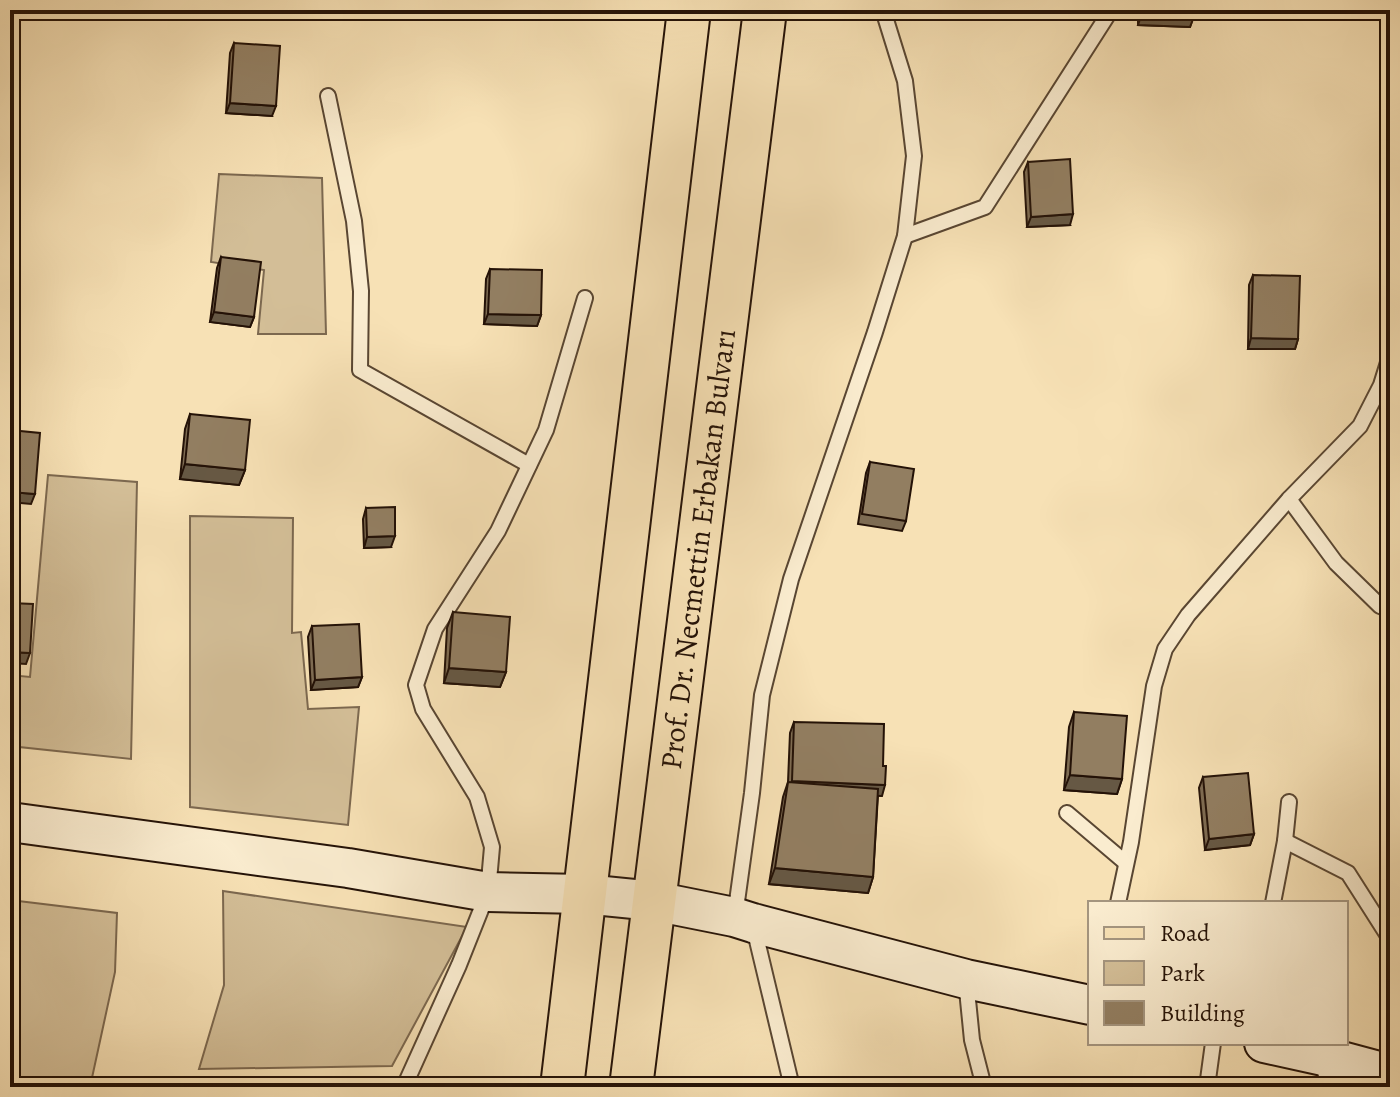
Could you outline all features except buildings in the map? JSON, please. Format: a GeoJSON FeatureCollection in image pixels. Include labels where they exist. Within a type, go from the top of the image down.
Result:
{"type":"FeatureCollection","features":[{"type":"Feature","properties":{"kind":"main road"},"geometry":{"type":"LineString","coordinates":[[562,1087],[689,10]]}},
{"type":"Feature","properties":{"kind":"main road","name":"Prof. Dr. Necmettin Erbakan Bulvarı"},"geometry":{"type":"LineString","coordinates":[[631,1087],[765,10]]}},
{"type":"Feature","properties":{"kind":"street"},"geometry":{"type":"LineString","coordinates":[[10,822],[348,868],[488,892],[584,894],[654,901],[744,920],[966,979],[1088,1005]]}},
{"type":"Feature","properties":{"kind":"street"},"geometry":{"type":"LineString","coordinates":[[1268,1045],[1325,1072],[1390,1074]]}},
{"type":"Feature","properties":{"kind":"lane"},"geometry":{"type":"LineString","coordinates":[[792,1087],[744,920],[752,793],[762,695],[791,579],[905,236],[914,156],[905,81],[883,10]]}},
{"type":"Feature","properties":{"kind":"lane"},"geometry":{"type":"LineString","coordinates":[[905,236],[985,207],[1111,10]]}},
{"type":"Feature","properties":{"kind":"lane"},"geometry":{"type":"LineString","coordinates":[[328,96],[354,221],[361,291],[360,370],[529,465]]}},
{"type":"Feature","properties":{"kind":"lane"},"geometry":{"type":"LineString","coordinates":[[404,1087],[488,892],[492,847],[477,797],[423,709],[416,685],[435,629],[498,531],[546,430],[585,298]]}},
{"type":"Feature","properties":{"kind":"lane"},"geometry":{"type":"LineString","coordinates":[[1118,901],[1131,842],[1154,686],[1165,649],[1188,615],[1289,499],[1360,426],[1381,385],[1390,356]]}},
{"type":"Feature","properties":{"kind":"lane"},"geometry":{"type":"LineString","coordinates":[[1289,499],[1336,563],[1380,606],[1390,610]]}},
{"type":"Feature","properties":{"kind":"lane"},"geometry":{"type":"LineString","coordinates":[[1273,901],[1289,802]]}},
{"type":"Feature","properties":{"kind":"lane"},"geometry":{"type":"LineString","coordinates":[[1067,813],[1126,863]]}},
{"type":"Feature","properties":{"kind":"lane"},"geometry":{"type":"LineString","coordinates":[[1285,841],[1348,873],[1390,939]]}},
{"type":"Feature","properties":{"kind":"lane"},"geometry":{"type":"LineString","coordinates":[[966,979],[972,1040],[984,1087]]}},
{"type":"Feature","properties":{"kind":"lane"},"geometry":{"type":"LineString","coordinates":[[1207,1087],[1213,1045]]}},
{"type":"Feature","properties":{"kind":"green space"},"geometry":{"type":"Polygon","coordinates":[[[219,174],[322,178],[326,334],[258,334],[264,270],[211,262],[219,174]]]}},
{"type":"Feature","properties":{"kind":"green space"},"geometry":{"type":"Polygon","coordinates":[[[48,475],[137,482],[131,759],[10,746],[10,675],[30,677],[48,475]]]}},
{"type":"Feature","properties":{"kind":"green space"},"geometry":{"type":"Polygon","coordinates":[[[190,516],[293,518],[292,633],[301,632],[308,709],[359,707],[348,825],[190,807],[190,516]]]}},
{"type":"Feature","properties":{"kind":"green space"},"geometry":{"type":"Polygon","coordinates":[[[223,891],[467,927],[392,1066],[199,1069],[224,985],[223,891]]]}},
{"type":"Feature","properties":{"kind":"green space"},"geometry":{"type":"Polygon","coordinates":[[[10,900],[117,913],[115,972],[90,1087],[27,1087],[10,1081],[10,900]]]}}]}
